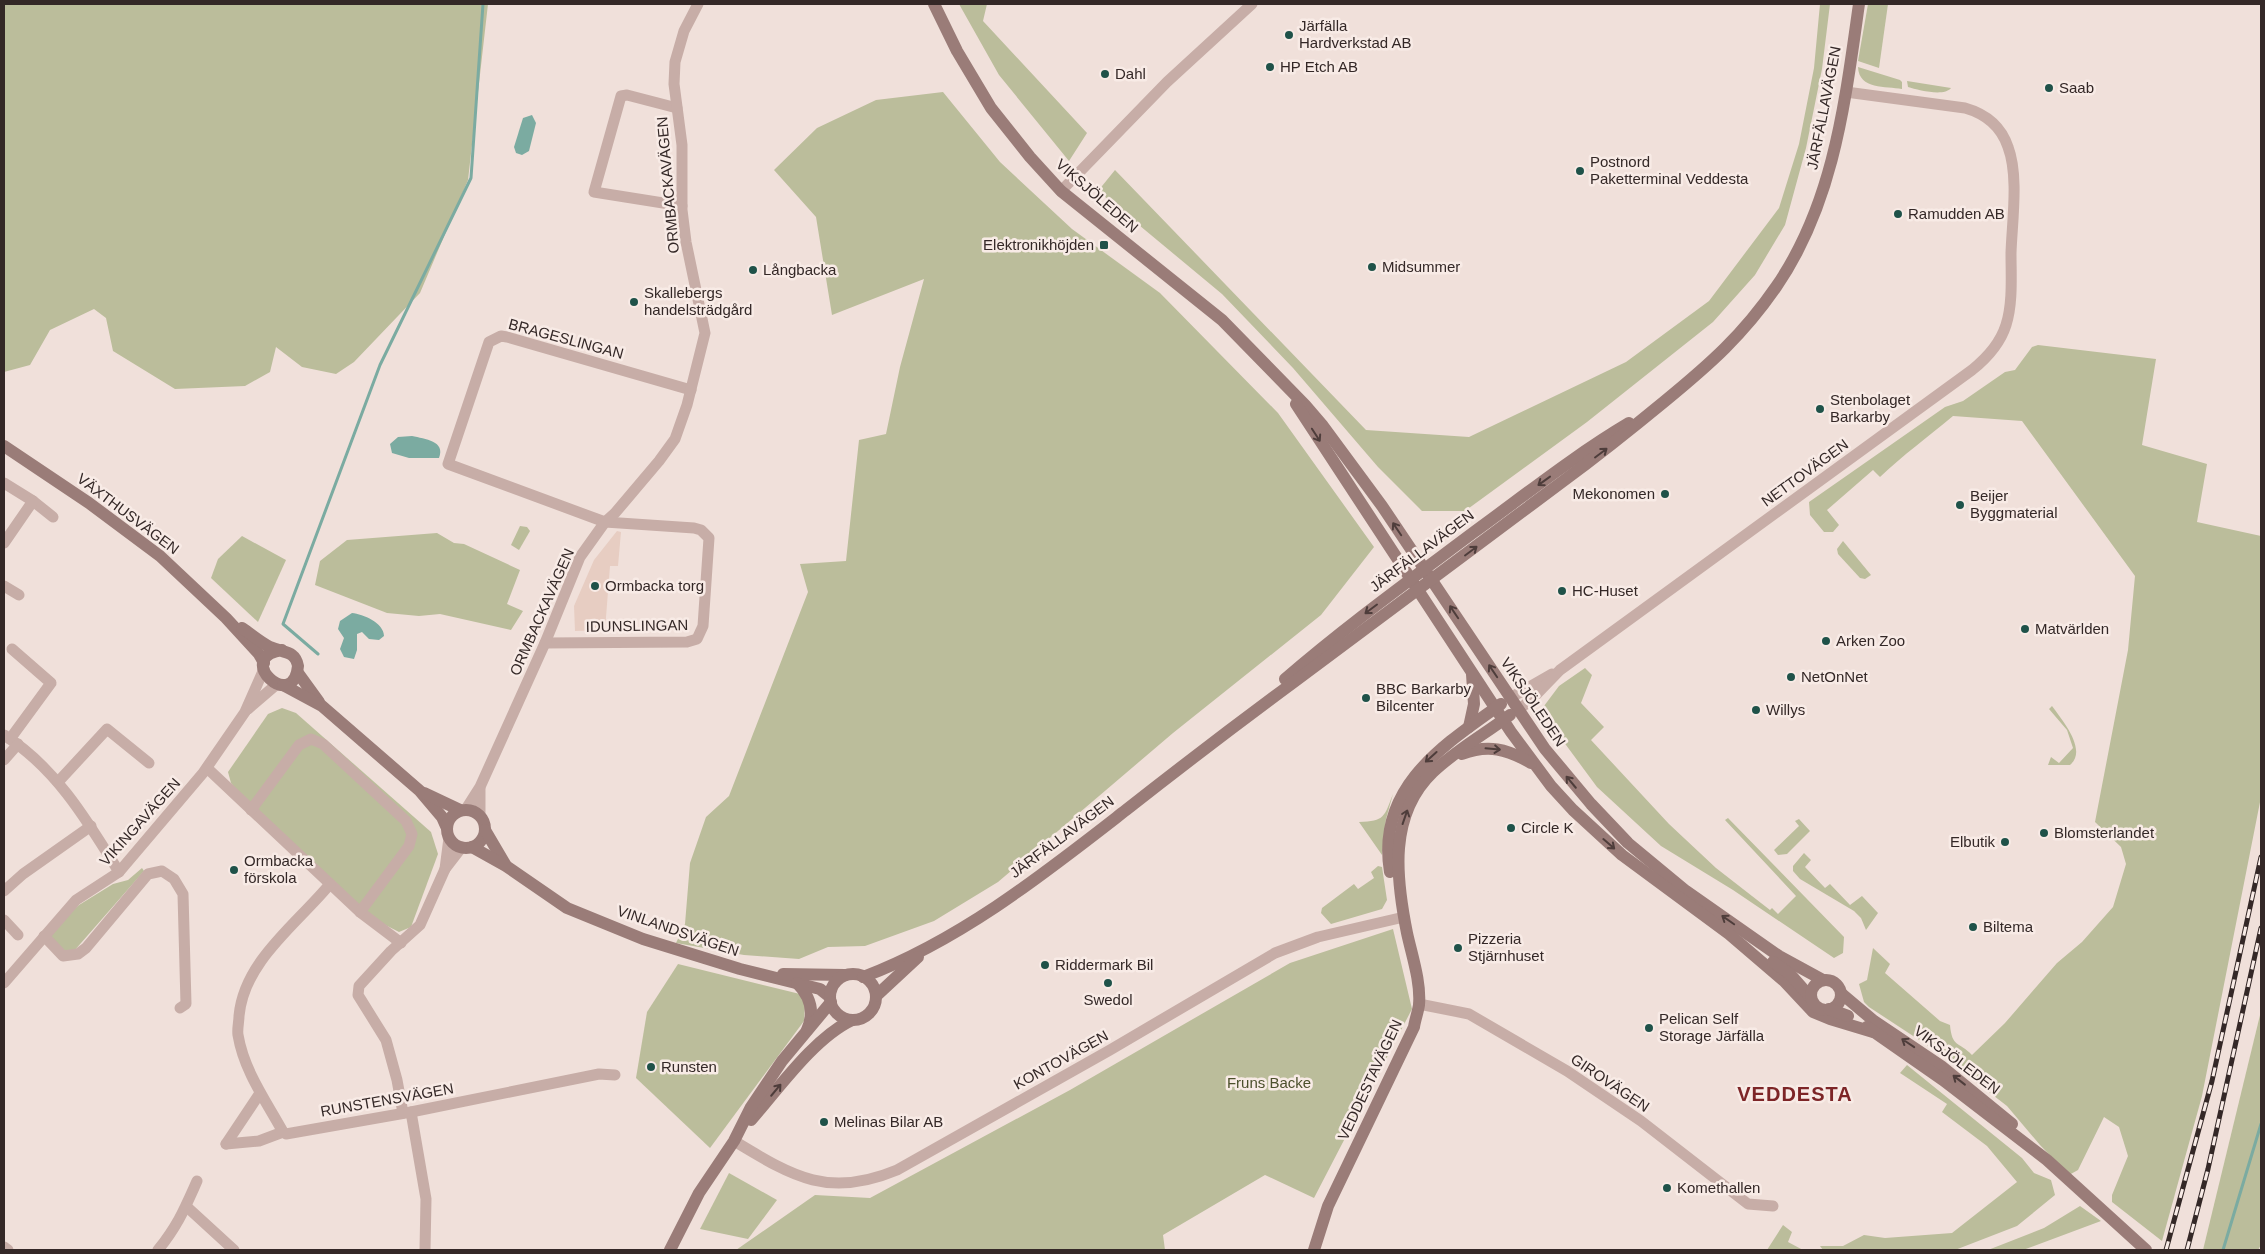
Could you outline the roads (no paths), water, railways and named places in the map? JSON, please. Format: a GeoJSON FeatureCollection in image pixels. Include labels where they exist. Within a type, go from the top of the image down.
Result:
{"type":"FeatureCollection","features":[{"type":"Feature","properties":{"kind":"street","name":"ORMBACKAVÄGEN"},"geometry":{"type":"LineString","coordinates":[[463,810],[480,787],[545,643],[580,557],[605,522],[615,513],[675,439],[691,390],[705,333],[686,242],[682,206],[682,145],[674,84],[675,62],[684,31],[698,4]]}},
{"type":"Feature","properties":{"kind":"street","name":"VIKSJÖLEDEN"},"geometry":{"type":"LineString","coordinates":[[934,4],[958,51],[991,108],[1030,157],[1061,191],[1222,320],[1305,405],[1329,434],[1425,569],[1518,710],[1568,779],[1628,843],[1686,891],[1779,956],[1823,980]]}},
{"type":"Feature","properties":{"kind":"street"},"geometry":{"type":"LineString","coordinates":[[1061,191],[1161,88],[1252,4]]}},
{"type":"Feature","properties":{"kind":"street","name":"JÄRFÄLLAVÄGEN"},"geometry":{"type":"LineString","coordinates":[[863,977],[927,949],[996,906],[1086,841],[1211,743],[1418,592],[1618,440],[1728,348],[1779,284],[1807,234],[1825,186],[1836,148],[1859,4]]}},
{"type":"Feature","properties":{"kind":"street","name":"NETTOVÄGEN"},"geometry":{"type":"LineString","coordinates":[[1510,698],[1560,670],[1972,370],[1989,354],[2002,335],[2009,307],[2013,173],[2009,148],[2000,131],[1980,112],[1965,108],[1846,92]]}},
{"type":"Feature","properties":{"kind":"street"},"geometry":{"type":"LineString","coordinates":[[677,108],[627,95],[621,96],[594,192],[682,206]]}},
{"type":"Feature","properties":{"kind":"street","name":"BRAGESLINGAN"},"geometry":{"type":"LineString","coordinates":[[605,522],[448,464],[489,342],[501,336],[507,337],[691,390]]}},
{"type":"Feature","properties":{"kind":"street","name":"VIKSJÖLEDEN"},"geometry":{"type":"LineString","coordinates":[[1280,379],[1495,708],[1535,766],[1573,810],[1622,855],[1729,934],[1784,981],[1813,1012],[1873,1032]]}},
{"type":"Feature","properties":{"kind":"street","name":"JÄRFÄLLAVÄGEN"},"geometry":{"type":"LineString","coordinates":[[1211,743],[1319,649],[1410,580],[1587,449],[1665,401]]}},
{"type":"Feature","properties":{"kind":"street","name":"VÄXTHUSVÄGEN"},"geometry":{"type":"LineString","coordinates":[[4,446],[89,503],[160,556],[226,618],[259,654],[264,666]]}},
{"type":"Feature","properties":{"kind":"street"},"geometry":{"type":"LineString","coordinates":[[4,483],[33,501],[53,518]]}},
{"type":"Feature","properties":{"kind":"street"},"geometry":{"type":"LineString","coordinates":[[4,543],[33,501]]}},
{"type":"Feature","properties":{"kind":"street","name":"IDUNSLINGAN"},"geometry":{"type":"LineString","coordinates":[[545,643],[687,642],[694,641],[700,636],[703,626],[710,544],[706,534],[702,530],[694,528],[605,522]]}},
{"type":"Feature","properties":{"kind":"street"},"geometry":{"type":"LineString","coordinates":[[4,586],[19,595]]}},
{"type":"Feature","properties":{"kind":"street","name":"VÄXTHUSVÄGEN"},"geometry":{"type":"LineString","coordinates":[[226,618],[271,647],[282,650]]}},
{"type":"Feature","properties":{"kind":"street"},"geometry":{"type":"LineString","coordinates":[[4,760],[10,739],[51,683],[12,649]]}},
{"type":"Feature","properties":{"kind":"street"},"geometry":{"type":"LineString","coordinates":[[322,706],[268,679],[264,666],[268,656],[275,651],[282,650],[294,656],[297,661],[298,672],[322,706],[420,791],[442,817],[452,842],[467,847]]}},
{"type":"Feature","properties":{"kind":"street","name":"VIKINGAVÄGEN"},"geometry":{"type":"LineString","coordinates":[[4,983],[76,900],[119,872],[207,768],[245,712],[264,666]]}},
{"type":"Feature","properties":{"kind":"street","name":"NETTOVÄGEN"},"geometry":{"type":"LineString","coordinates":[[1518,710],[1531,700],[1560,670]]}},
{"type":"Feature","properties":{"kind":"street"},"geometry":{"type":"LineString","coordinates":[[280,685],[294,679],[298,672]]}},
{"type":"Feature","properties":{"kind":"street"},"geometry":{"type":"LineString","coordinates":[[1469,727],[1474,704],[1471,672]]}},
{"type":"Feature","properties":{"kind":"street","name":"VIKINGAVÄGEN"},"geometry":{"type":"LineString","coordinates":[[245,712],[280,685]]}},
{"type":"Feature","properties":{"kind":"street","name":"VEDDESTAVÄGEN"},"geometry":{"type":"LineString","coordinates":[[1404,917],[1394,894],[1389,865],[1390,833],[1394,815],[1404,792],[1418,770],[1434,754],[1510,698]]}},
{"type":"Feature","properties":{"kind":"street","name":"VEDDESTAVÄGEN"},"geometry":{"type":"LineString","coordinates":[[1314,1250],[1328,1206],[1414,1027],[1419,1004],[1417,982],[1404,917],[1397,860],[1400,832],[1414,796],[1432,773],[1448,759],[1518,710]]}},
{"type":"Feature","properties":{"kind":"street"},"geometry":{"type":"LineString","coordinates":[[58,782],[107,729],[149,764]]}},
{"type":"Feature","properties":{"kind":"street"},"geometry":{"type":"LineString","coordinates":[[10,739],[36,759],[72,798],[119,872]]}},
{"type":"Feature","properties":{"kind":"street"},"geometry":{"type":"LineString","coordinates":[[251,810],[299,745],[311,739],[323,744],[406,821],[412,834],[409,846],[360,912]]}},
{"type":"Feature","properties":{"kind":"street"},"geometry":{"type":"LineString","coordinates":[[1448,759],[1475,749],[1494,748],[1513,754],[1535,766]]}},
{"type":"Feature","properties":{"kind":"street"},"geometry":{"type":"LineString","coordinates":[[207,768],[360,912],[402,943]]}},
{"type":"Feature","properties":{"kind":"street","name":"ORMBACKAVÄGEN"},"geometry":{"type":"LineString","coordinates":[[480,787],[480,816]]}},
{"type":"Feature","properties":{"kind":"street"},"geometry":{"type":"LineString","coordinates":[[420,791],[480,816],[485,830],[481,840],[467,847],[445,869]]}},
{"type":"Feature","properties":{"kind":"street"},"geometry":{"type":"LineString","coordinates":[[426,1250],[426,1199],[407,1112],[386,1040],[358,995],[360,986],[391,951],[420,925],[445,869],[451,816],[463,810]]}},
{"type":"Feature","properties":{"kind":"street"},"geometry":{"type":"LineString","coordinates":[[4,891],[23,874],[91,826]]}},
{"type":"Feature","properties":{"kind":"street","name":"VINLANDSVÄGEN"},"geometry":{"type":"LineString","coordinates":[[485,830],[506,866]]}},
{"type":"Feature","properties":{"kind":"street","name":"VINLANDSVÄGEN"},"geometry":{"type":"LineString","coordinates":[[467,847],[506,866],[567,908],[642,939],[740,969],[820,989],[831,999]]}},
{"type":"Feature","properties":{"kind":"street"},"geometry":{"type":"LineString","coordinates":[[44,936],[63,956],[78,954],[86,948],[148,874],[162,871],[174,880],[183,894],[186,1004],[180,1008]]}},
{"type":"Feature","properties":{"kind":"street"},"geometry":{"type":"LineString","coordinates":[[283,1132],[250,1073],[238,1034],[241,1000],[253,972],[283,935],[330,884]]}},
{"type":"Feature","properties":{"kind":"street","name":"KONTOVÄGEN"},"geometry":{"type":"LineString","coordinates":[[734,1141],[780,1168],[816,1182],[847,1183],[880,1177],[897,1170],[1110,1050],[1275,953],[1318,937],[1404,917]]}},
{"type":"Feature","properties":{"kind":"street"},"geometry":{"type":"LineString","coordinates":[[4,920],[18,935]]}},
{"type":"Feature","properties":{"kind":"street","name":"VIKSJÖLEDEN"},"geometry":{"type":"LineString","coordinates":[[1729,934],[1782,967],[1812,998]]}},
{"type":"Feature","properties":{"kind":"street","name":"JÄRFÄLLAVÄGEN"},"geometry":{"type":"LineString","coordinates":[[876,996],[927,949]]}},
{"type":"Feature","properties":{"kind":"street","name":"VINLANDSVÄGEN"},"geometry":{"type":"LineString","coordinates":[[765,974],[847,975]]}},
{"type":"Feature","properties":{"kind":"street"},"geometry":{"type":"LineString","coordinates":[[670,1250],[699,1193],[734,1141],[791,1073],[836,1028],[852,1020],[864,1017],[869,1013],[875,1003],[876,996],[872,984],[863,977],[847,975],[833,986],[831,999],[804,1036],[782,1060],[751,1107],[734,1141]]}},
{"type":"Feature","properties":{"kind":"street"},"geometry":{"type":"LineString","coordinates":[[1823,980],[1834,983],[1842,994],[1838,1005],[1828,1009],[1819,1007],[1812,998],[1810,991],[1813,985],[1823,980]]}},
{"type":"Feature","properties":{"kind":"street"},"geometry":{"type":"LineString","coordinates":[[797,983],[804,990],[810,1004],[810,1023],[804,1036]]}},
{"type":"Feature","properties":{"kind":"street","name":"VIKSJÖLEDEN"},"geometry":{"type":"LineString","coordinates":[[1842,994],[1874,1020],[1941,1066],[1990,1105],[2025,1136],[2047,1160]]}},
{"type":"Feature","properties":{"kind":"street"},"geometry":{"type":"LineString","coordinates":[[831,999],[840,1016],[852,1020]]}},
{"type":"Feature","properties":{"kind":"street","name":"GIROVÄGEN"},"geometry":{"type":"LineString","coordinates":[[1419,1004],[1469,1014],[1567,1072],[1641,1121],[1748,1204],[1773,1206]]}},
{"type":"Feature","properties":{"kind":"street","name":"VIKSJÖLEDEN"},"geometry":{"type":"LineString","coordinates":[[1828,1009],[1856,1019],[1943,1080],[2047,1160],[2146,1250]]}},
{"type":"Feature","properties":{"kind":"street","name":"RUNSTENSVÄGEN"},"geometry":{"type":"LineString","coordinates":[[260,1093],[226,1144],[259,1141],[283,1132],[286,1134],[407,1112],[600,1074],[615,1074]]}},
{"type":"Feature","properties":{"kind":"street"},"geometry":{"type":"LineString","coordinates":[[158,1250],[173,1232],[187,1207],[197,1181]]}},
{"type":"Feature","properties":{"kind":"street"},"geometry":{"type":"LineString","coordinates":[[187,1207],[234,1250]]}},
{"type":"Feature","properties":{"kind":"street"},"geometry":{"type":"LineString","coordinates":[[4,1247],[8,1250]]}},
{"type":"Feature","properties":{"kind":"water"},"geometry":{"type":"Polygon","coordinates":[[[532,115],[536,123],[529,151],[522,155],[516,153],[514,147],[523,118],[532,115]]]}},
{"type":"Feature","properties":{"kind":"water"},"geometry":{"type":"Polygon","coordinates":[[[412,436],[437,444],[440,448],[439,458],[409,458],[392,453],[390,444],[398,437],[412,436]]]}},
{"type":"Feature","properties":{"kind":"water"},"geometry":{"type":"Polygon","coordinates":[[[352,613],[367,617],[377,623],[381,627],[384,636],[379,640],[369,639],[362,632],[357,634],[357,650],[354,659],[344,657],[340,649],[344,638],[338,629],[340,621],[352,613]]]}},
{"type":"Feature","properties":{"kind":"waterway"},"geometry":{"type":"LineString","coordinates":[[318,654],[283,624],[380,365],[471,178],[483,4]]}},
{"type":"Feature","properties":{"kind":"waterway"},"geometry":{"type":"LineString","coordinates":[[2223,1250],[2261,1124]]}},
{"type":"Feature","properties":{"kind":"railway"},"geometry":{"type":"LineString","coordinates":[[2166,1250],[2212,1081],[2261,857]]}},
{"type":"Feature","properties":{"kind":"railway"},"geometry":{"type":"LineString","coordinates":[[2187,1250],[2208,1169],[2261,928]]}},
{"type":"Feature","properties":{"kind":"place","name":"Järfälla Hardverkstad AB"},"geometry":{"type":"Point","coordinates":[1289,35]}},
{"type":"Feature","properties":{"kind":"place","name":"HP Etch AB"},"geometry":{"type":"Point","coordinates":[1270,67]}},
{"type":"Feature","properties":{"kind":"place","name":"Dahl"},"geometry":{"type":"Point","coordinates":[1105,74]}},
{"type":"Feature","properties":{"kind":"place","name":"Saab"},"geometry":{"type":"Point","coordinates":[2049,88]}},
{"type":"Feature","properties":{"kind":"place","name":"Postnord Paketterminal Veddesta"},"geometry":{"type":"Point","coordinates":[1580,171]}},
{"type":"Feature","properties":{"kind":"place","name":"Ramudden AB"},"geometry":{"type":"Point","coordinates":[1898,214]}},
{"type":"Feature","properties":{"kind":"place","name":"Elektronikhöjden"},"geometry":{"type":"Point","coordinates":[1104,245]}},
{"type":"Feature","properties":{"kind":"place","name":"Midsummer"},"geometry":{"type":"Point","coordinates":[1372,267]}},
{"type":"Feature","properties":{"kind":"place","name":"Långbacka"},"geometry":{"type":"Point","coordinates":[753,270]}},
{"type":"Feature","properties":{"kind":"place","name":"Skallebergs handelsträdgård"},"geometry":{"type":"Point","coordinates":[634,302]}},
{"type":"Feature","properties":{"kind":"place","name":"Stenbolaget Barkarby"},"geometry":{"type":"Point","coordinates":[1820,409]}},
{"type":"Feature","properties":{"kind":"place","name":"Mekonomen"},"geometry":{"type":"Point","coordinates":[1665,494]}},
{"type":"Feature","properties":{"kind":"place","name":"Beijer Byggmaterial"},"geometry":{"type":"Point","coordinates":[1960,505]}},
{"type":"Feature","properties":{"kind":"place","name":"Ormbacka torg"},"geometry":{"type":"Point","coordinates":[595,586]}},
{"type":"Feature","properties":{"kind":"place","name":"HC-Huset"},"geometry":{"type":"Point","coordinates":[1562,591]}},
{"type":"Feature","properties":{"kind":"place","name":"Matvärlden"},"geometry":{"type":"Point","coordinates":[2025,629]}},
{"type":"Feature","properties":{"kind":"place","name":"Arken Zoo"},"geometry":{"type":"Point","coordinates":[1826,641]}},
{"type":"Feature","properties":{"kind":"place","name":"NetOnNet"},"geometry":{"type":"Point","coordinates":[1791,677]}},
{"type":"Feature","properties":{"kind":"place","name":"BBC Barkarby Bilcenter"},"geometry":{"type":"Point","coordinates":[1366,698]}},
{"type":"Feature","properties":{"kind":"place","name":"Willys"},"geometry":{"type":"Point","coordinates":[1756,710]}},
{"type":"Feature","properties":{"kind":"place","name":"Circle K"},"geometry":{"type":"Point","coordinates":[1511,828]}},
{"type":"Feature","properties":{"kind":"place","name":"Blomsterlandet"},"geometry":{"type":"Point","coordinates":[2044,833]}},
{"type":"Feature","properties":{"kind":"place","name":"Elbutik"},"geometry":{"type":"Point","coordinates":[2005,842]}},
{"type":"Feature","properties":{"kind":"place","name":"Ormbacka förskola"},"geometry":{"type":"Point","coordinates":[234,870]}},
{"type":"Feature","properties":{"kind":"place","name":"Biltema"},"geometry":{"type":"Point","coordinates":[1973,927]}},
{"type":"Feature","properties":{"kind":"place","name":"Pizzeria Stjärnhuset"},"geometry":{"type":"Point","coordinates":[1458,948]}},
{"type":"Feature","properties":{"kind":"place","name":"Riddermark Bil"},"geometry":{"type":"Point","coordinates":[1045,965]}},
{"type":"Feature","properties":{"kind":"place","name":"Swedol"},"geometry":{"type":"Point","coordinates":[1108,983]}},
{"type":"Feature","properties":{"kind":"place","name":"Pelican Self Storage Järfälla"},"geometry":{"type":"Point","coordinates":[1649,1028]}},
{"type":"Feature","properties":{"kind":"place","name":"Runsten"},"geometry":{"type":"Point","coordinates":[651,1067]}},
{"type":"Feature","properties":{"kind":"place","name":"Melinas Bilar AB"},"geometry":{"type":"Point","coordinates":[824,1122]}},
{"type":"Feature","properties":{"kind":"place","name":"Komethallen"},"geometry":{"type":"Point","coordinates":[1667,1188]}},
{"type":"Feature","properties":{"kind":"district","name":"VEDDESTA"},"geometry":{"type":"Point","coordinates":[1795,1094]}},
{"type":"Feature","properties":{"kind":"park label","name":"Fruns Backe"},"geometry":{"type":"Point","coordinates":[1269,1083]}}]}
